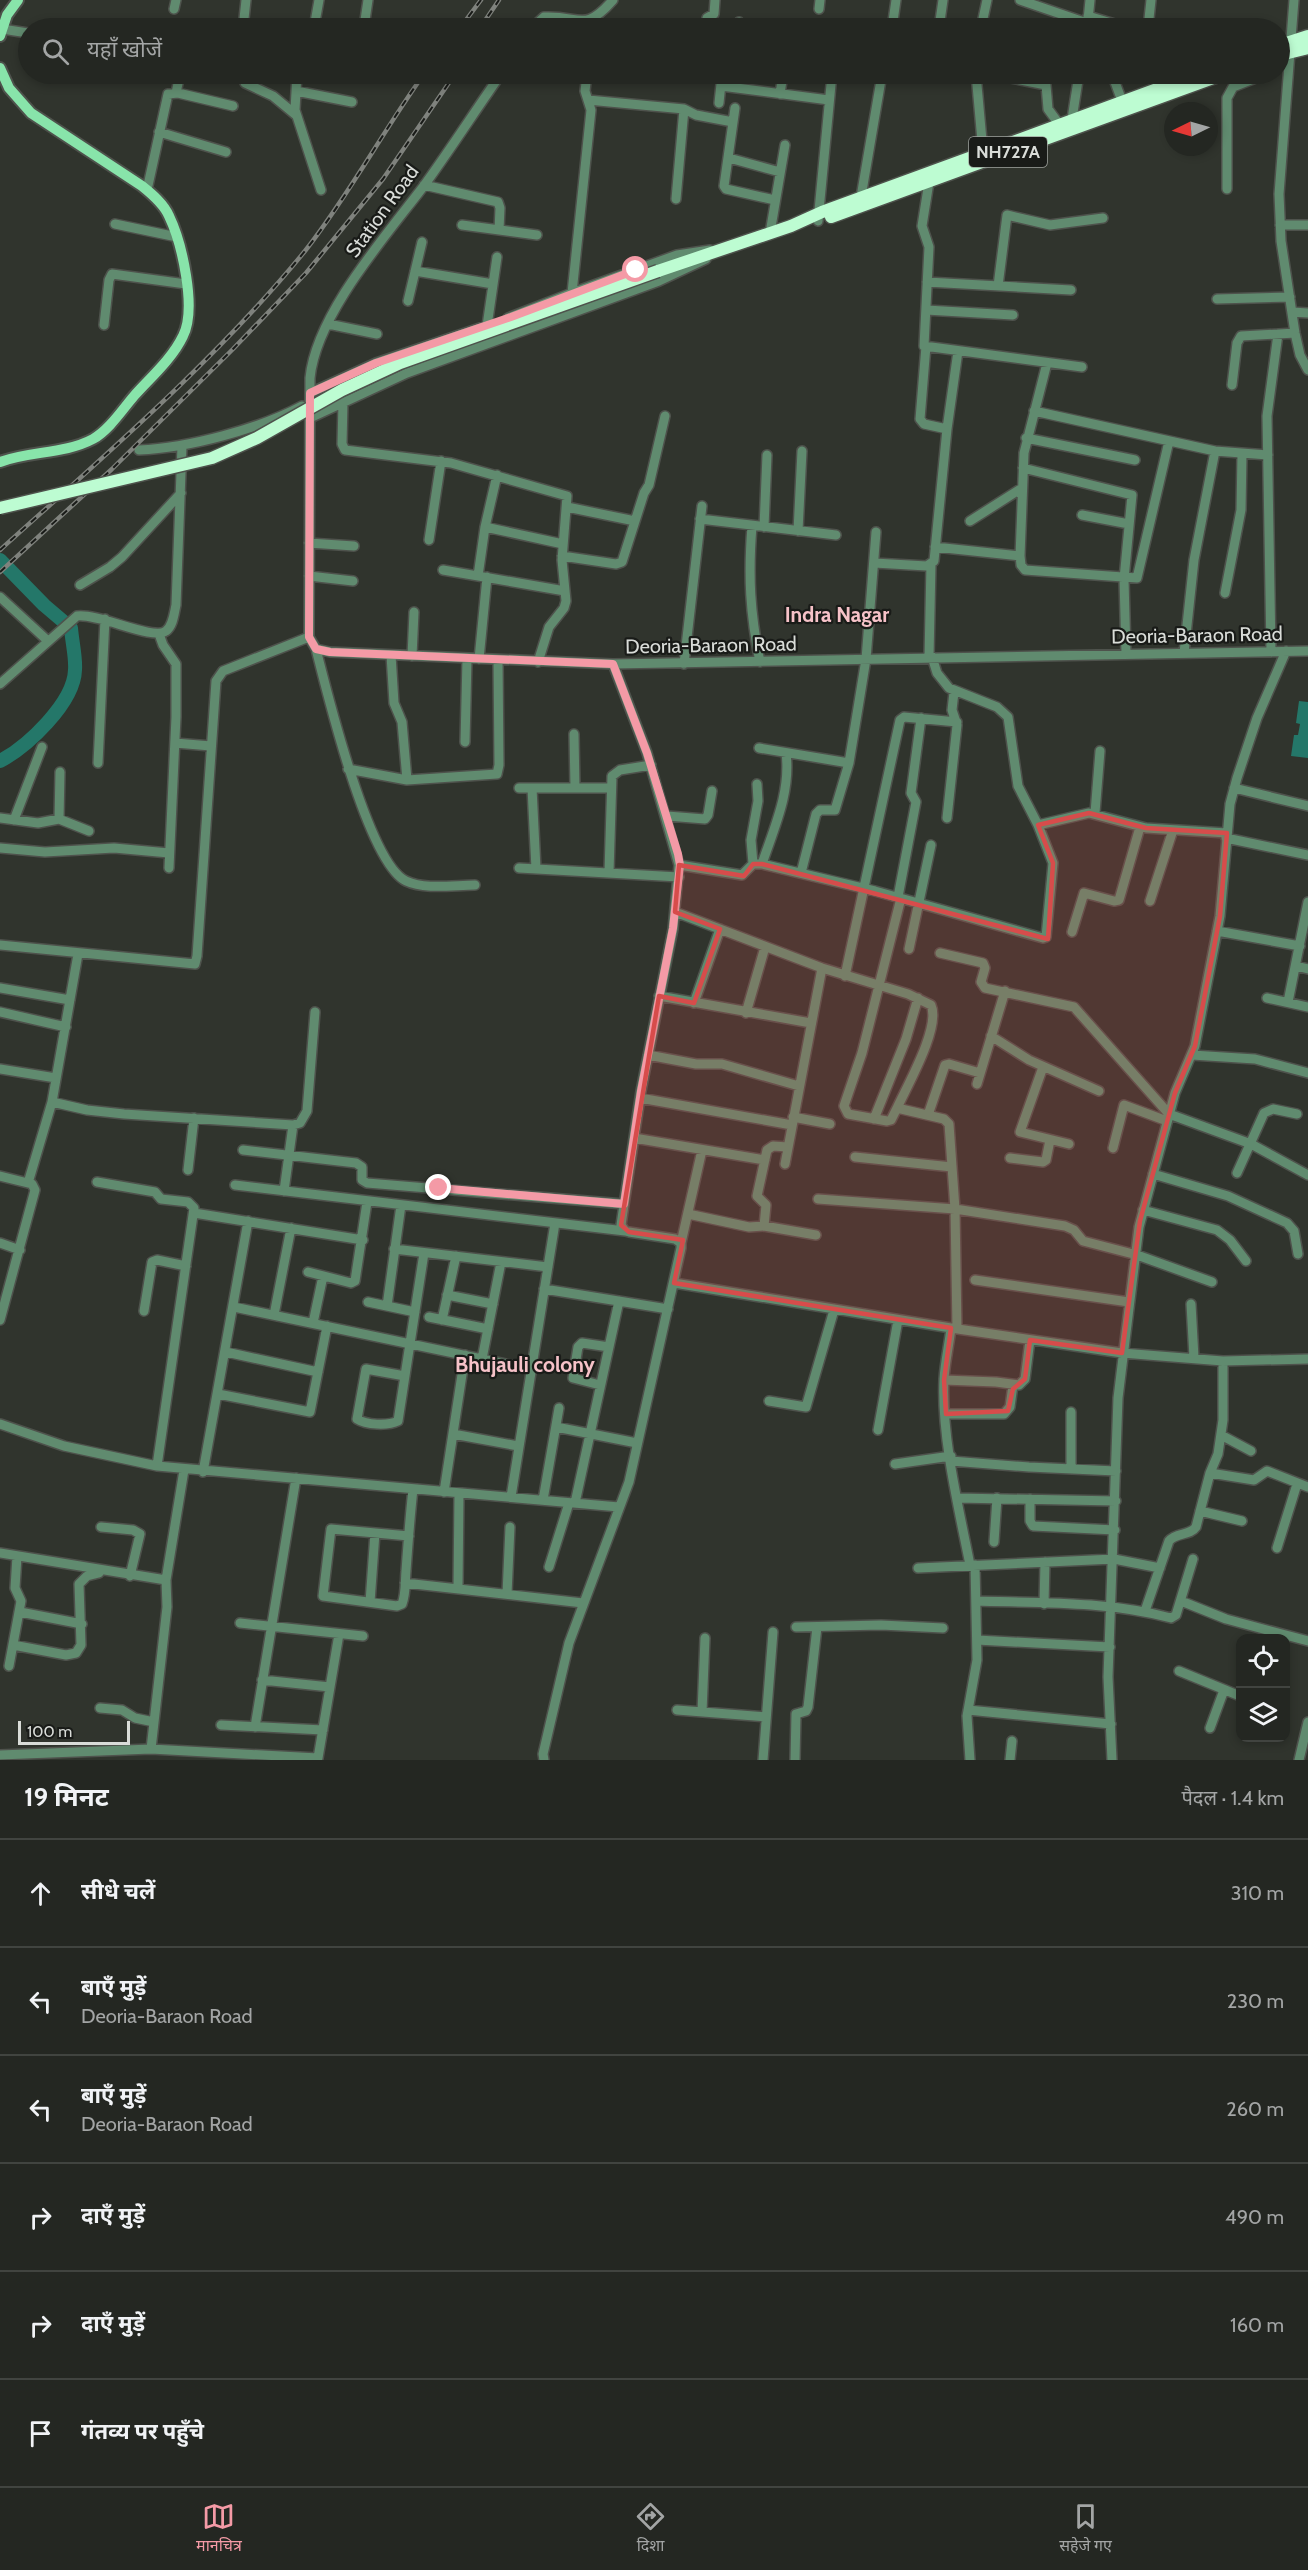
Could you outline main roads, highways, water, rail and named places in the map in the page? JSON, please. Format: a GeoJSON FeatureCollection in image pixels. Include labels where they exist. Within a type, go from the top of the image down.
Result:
{"type":"FeatureCollection","features":[{"type":"Feature","properties":{"kind":"highway"},"geometry":{"type":"LineString","coordinates":[[1290,46],[1308,36]]}},
{"type":"Feature","properties":{"kind":"highway"},"geometry":{"type":"LineString","coordinates":[[1290,49],[1308,48]]}},
{"type":"Feature","properties":{"kind":"highway","name":"NH727A"},"geometry":{"type":"LineString","coordinates":[[818,217],[861,197],[1170,84]]}},
{"type":"Feature","properties":{"kind":"highway","name":"NH727A"},"geometry":{"type":"LineString","coordinates":[[0,508],[212,458],[257,438],[342,390],[400,363],[717,250],[929,182],[1197,84]]}},
{"type":"Feature","properties":{"kind":"main road"},"geometry":{"type":"LineString","coordinates":[[1,33],[7,15],[18,0]]}},
{"type":"Feature","properties":{"kind":"main road"},"geometry":{"type":"LineString","coordinates":[[0,68],[9,88],[31,113],[147,190],[169,214],[177,237],[186,284],[187,327],[175,349],[95,438],[0,462]]}},
{"type":"Feature","properties":{"kind":"water"},"geometry":{"type":"Polygon","coordinates":[[[1299,701],[1308,702],[1308,758],[1291,756],[1294,735],[1298,735],[1300,724],[1296,723],[1299,701]]]}},
{"type":"Feature","properties":{"kind":"waterway"},"geometry":{"type":"LineString","coordinates":[[0,560],[44,605],[71,628],[75,665],[73,683],[58,710],[23,746],[0,761]]}},
{"type":"Feature","properties":{"kind":"railway"},"geometry":{"type":"LineString","coordinates":[[468,18],[481,0]]}},
{"type":"Feature","properties":{"kind":"railway"},"geometry":{"type":"LineString","coordinates":[[487,18],[499,0]]}},
{"type":"Feature","properties":{"kind":"railway"},"geometry":{"type":"LineString","coordinates":[[0,550],[197,369],[271,291],[321,230],[417,84]]}},
{"type":"Feature","properties":{"kind":"railway"},"geometry":{"type":"LineString","coordinates":[[0,572],[112,469],[306,273],[383,179],[448,84]]}},
{"type":"Feature","properties":{"kind":"district","name":"Indra Nagar"},"geometry":{"type":"Point","coordinates":[837,615]}},
{"type":"Feature","properties":{"kind":"district","name":"Bhujauli colony"},"geometry":{"type":"Point","coordinates":[525,1365]}}]}
